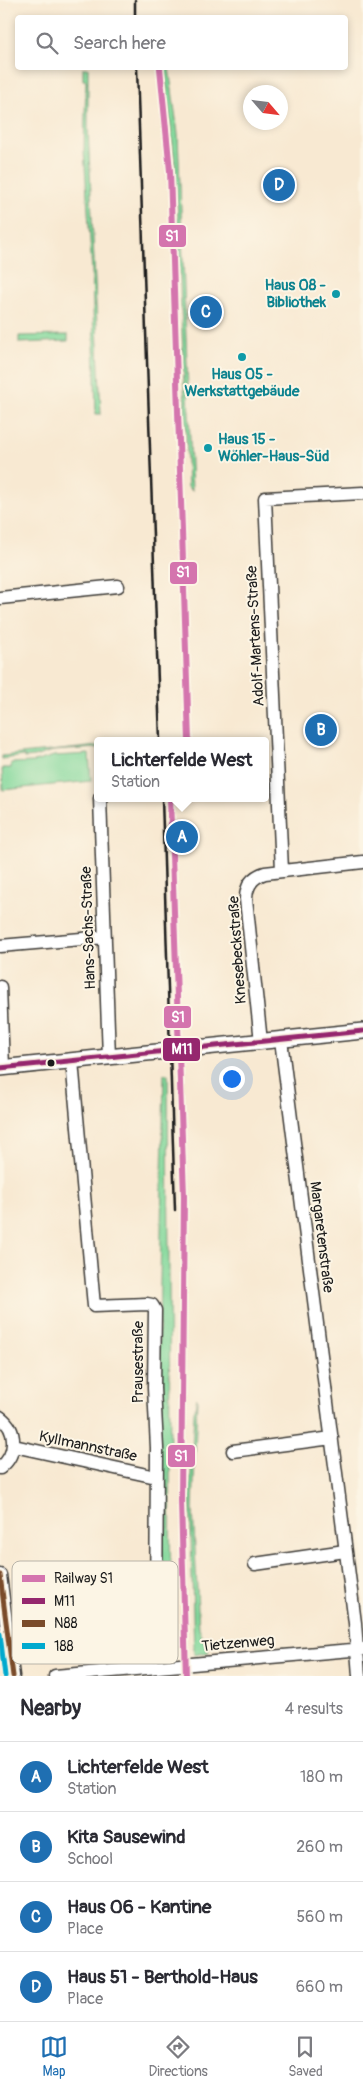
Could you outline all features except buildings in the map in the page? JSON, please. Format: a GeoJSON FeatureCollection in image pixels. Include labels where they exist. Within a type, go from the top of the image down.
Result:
{"type":"FeatureCollection","features":[{"type":"Feature","properties":{"kind":"main road"},"geometry":{"type":"LineString","coordinates":[[1,1068],[363,1031]]}},
{"type":"Feature","properties":{"kind":"street","name":"Adolf-Martens-Straße"},"geometry":{"type":"LineString","coordinates":[[282,870],[266,498],[363,493]]}},
{"type":"Feature","properties":{"kind":"street"},"geometry":{"type":"LineString","coordinates":[[0,598],[118,586]]}},
{"type":"Feature","properties":{"kind":"street","name":"Hans-Sachs-Straße"},"geometry":{"type":"LineString","coordinates":[[100,802],[109,1058]]}},
{"type":"Feature","properties":{"kind":"street","name":"Knesebeckstraße"},"geometry":{"type":"LineString","coordinates":[[261,1042],[246,893],[251,882],[256,877],[265,873],[363,862]]}},
{"type":"Feature","properties":{"kind":"street"},"geometry":{"type":"LineString","coordinates":[[0,946],[105,937]]}},
{"type":"Feature","properties":{"kind":"street"},"geometry":{"type":"LineString","coordinates":[[0,987],[1,1068]]}},
{"type":"Feature","properties":{"kind":"street","name":"Margaretenstraße"},"geometry":{"type":"LineString","coordinates":[[281,1040],[345,1551],[360,1650],[359,1676]]}},
{"type":"Feature","properties":{"kind":"street","name":"Prausestraße"},"geometry":{"type":"LineString","coordinates":[[72,1061],[94,1306],[147,1304],[152,1305],[155,1310],[156,1561]]}},
{"type":"Feature","properties":{"kind":"street"},"geometry":{"type":"LineString","coordinates":[[0,1417],[12,1431],[14,1446],[7,1461],[0,1468]]}},
{"type":"Feature","properties":{"kind":"street"},"geometry":{"type":"LineString","coordinates":[[233,1451],[332,1438]]}},
{"type":"Feature","properties":{"kind":"street","name":"Kyllmannstraße"},"geometry":{"type":"LineString","coordinates":[[14,1446],[156,1477]]}},
{"type":"Feature","properties":{"kind":"street"},"geometry":{"type":"LineString","coordinates":[[254,1564],[345,1551]]}},
{"type":"Feature","properties":{"kind":"street"},"geometry":{"type":"LineString","coordinates":[[0,1575],[13,1676]]}},
{"type":"Feature","properties":{"kind":"street","name":"Tietzenweg"},"geometry":{"type":"LineString","coordinates":[[55,1676],[360,1650]]}},
{"type":"Feature","properties":{"kind":"green space"},"geometry":{"type":"Polygon","coordinates":[[[83,70],[88,70],[88,129],[101,414],[96,414],[92,271],[84,151],[86,80],[83,80],[83,70]]]}},
{"type":"Feature","properties":{"kind":"green space"},"geometry":{"type":"Polygon","coordinates":[[[165,70],[169,70],[178,134],[192,491],[188,487],[176,173],[165,70]]]}},
{"type":"Feature","properties":{"kind":"green space"},"geometry":{"type":"Polygon","coordinates":[[[68,335],[68,341],[19,343],[19,336],[68,335]]]}},
{"type":"Feature","properties":{"kind":"green space"},"geometry":{"type":"Polygon","coordinates":[[[94,746],[94,748],[53,751],[34,757],[24,758],[24,756],[2,759],[2,756],[94,746]]]}},
{"type":"Feature","properties":{"kind":"green space"},"geometry":{"type":"Polygon","coordinates":[[[89,754],[91,781],[3,790],[2,768],[11,768],[11,763],[34,762],[54,756],[89,754]]]}},
{"type":"Feature","properties":{"kind":"green space"},"geometry":{"type":"Polygon","coordinates":[[[164,1074],[168,1074],[171,1561],[161,1561],[158,1387],[164,1074]]]}},
{"type":"Feature","properties":{"kind":"green space"},"geometry":{"type":"Polygon","coordinates":[[[197,1398],[193,1509],[199,1629],[209,1652],[194,1655],[190,1491],[194,1412],[197,1398]]]}},
{"type":"Feature","properties":{"kind":"railway"},"geometry":{"type":"LineString","coordinates":[[135,0],[135,15]]}},
{"type":"Feature","properties":{"kind":"railway"},"geometry":{"type":"LineString","coordinates":[[137,70],[160,737]]}},
{"type":"Feature","properties":{"kind":"railway"},"geometry":{"type":"LineString","coordinates":[[162,802],[175,1210]]}},
{"type":"Feature","properties":{"kind":"rail line","name":"S1"},"geometry":{"type":"LineString","coordinates":[[160,70],[170,171],[189,737]]}},
{"type":"Feature","properties":{"kind":"rail line","name":"S1"},"geometry":{"type":"LineString","coordinates":[[170,802],[184,1196],[181,1501],[186,1676]]}},
{"type":"Feature","properties":{"kind":"transit line","name":"M11"},"geometry":{"type":"LineString","coordinates":[[0,1068],[363,1031]]}},
{"type":"Feature","properties":{"kind":"transit line","name":"N88"},"geometry":{"type":"LineString","coordinates":[[0,1575],[13,1676]]}},
{"type":"Feature","properties":{"kind":"transit line","name":"188"},"geometry":{"type":"LineString","coordinates":[[0,1634],[5,1676]]}},
{"type":"Feature","properties":{"kind":"place","name":"Haus 51 - Berthold-Haus"},"geometry":{"type":"Point","coordinates":[279,185]}},
{"type":"Feature","properties":{"kind":"place","name":"Haus 08 - Bibliothek"},"geometry":{"type":"Point","coordinates":[336,294]}},
{"type":"Feature","properties":{"kind":"place","name":"Haus 06 - Kantine"},"geometry":{"type":"Point","coordinates":[206,312]}},
{"type":"Feature","properties":{"kind":"place","name":"Haus 05 - Werkstattgebäude"},"geometry":{"type":"Point","coordinates":[242,357]}},
{"type":"Feature","properties":{"kind":"place","name":"Haus 15 - Wöhler-Haus-Süd"},"geometry":{"type":"Point","coordinates":[208,448]}},
{"type":"Feature","properties":{"kind":"place","name":"Kita Sausewind"},"geometry":{"type":"Point","coordinates":[321,730]}},
{"type":"Feature","properties":{"kind":"place","name":"Lichterfelde West"},"geometry":{"type":"Point","coordinates":[182,837]}}]}
